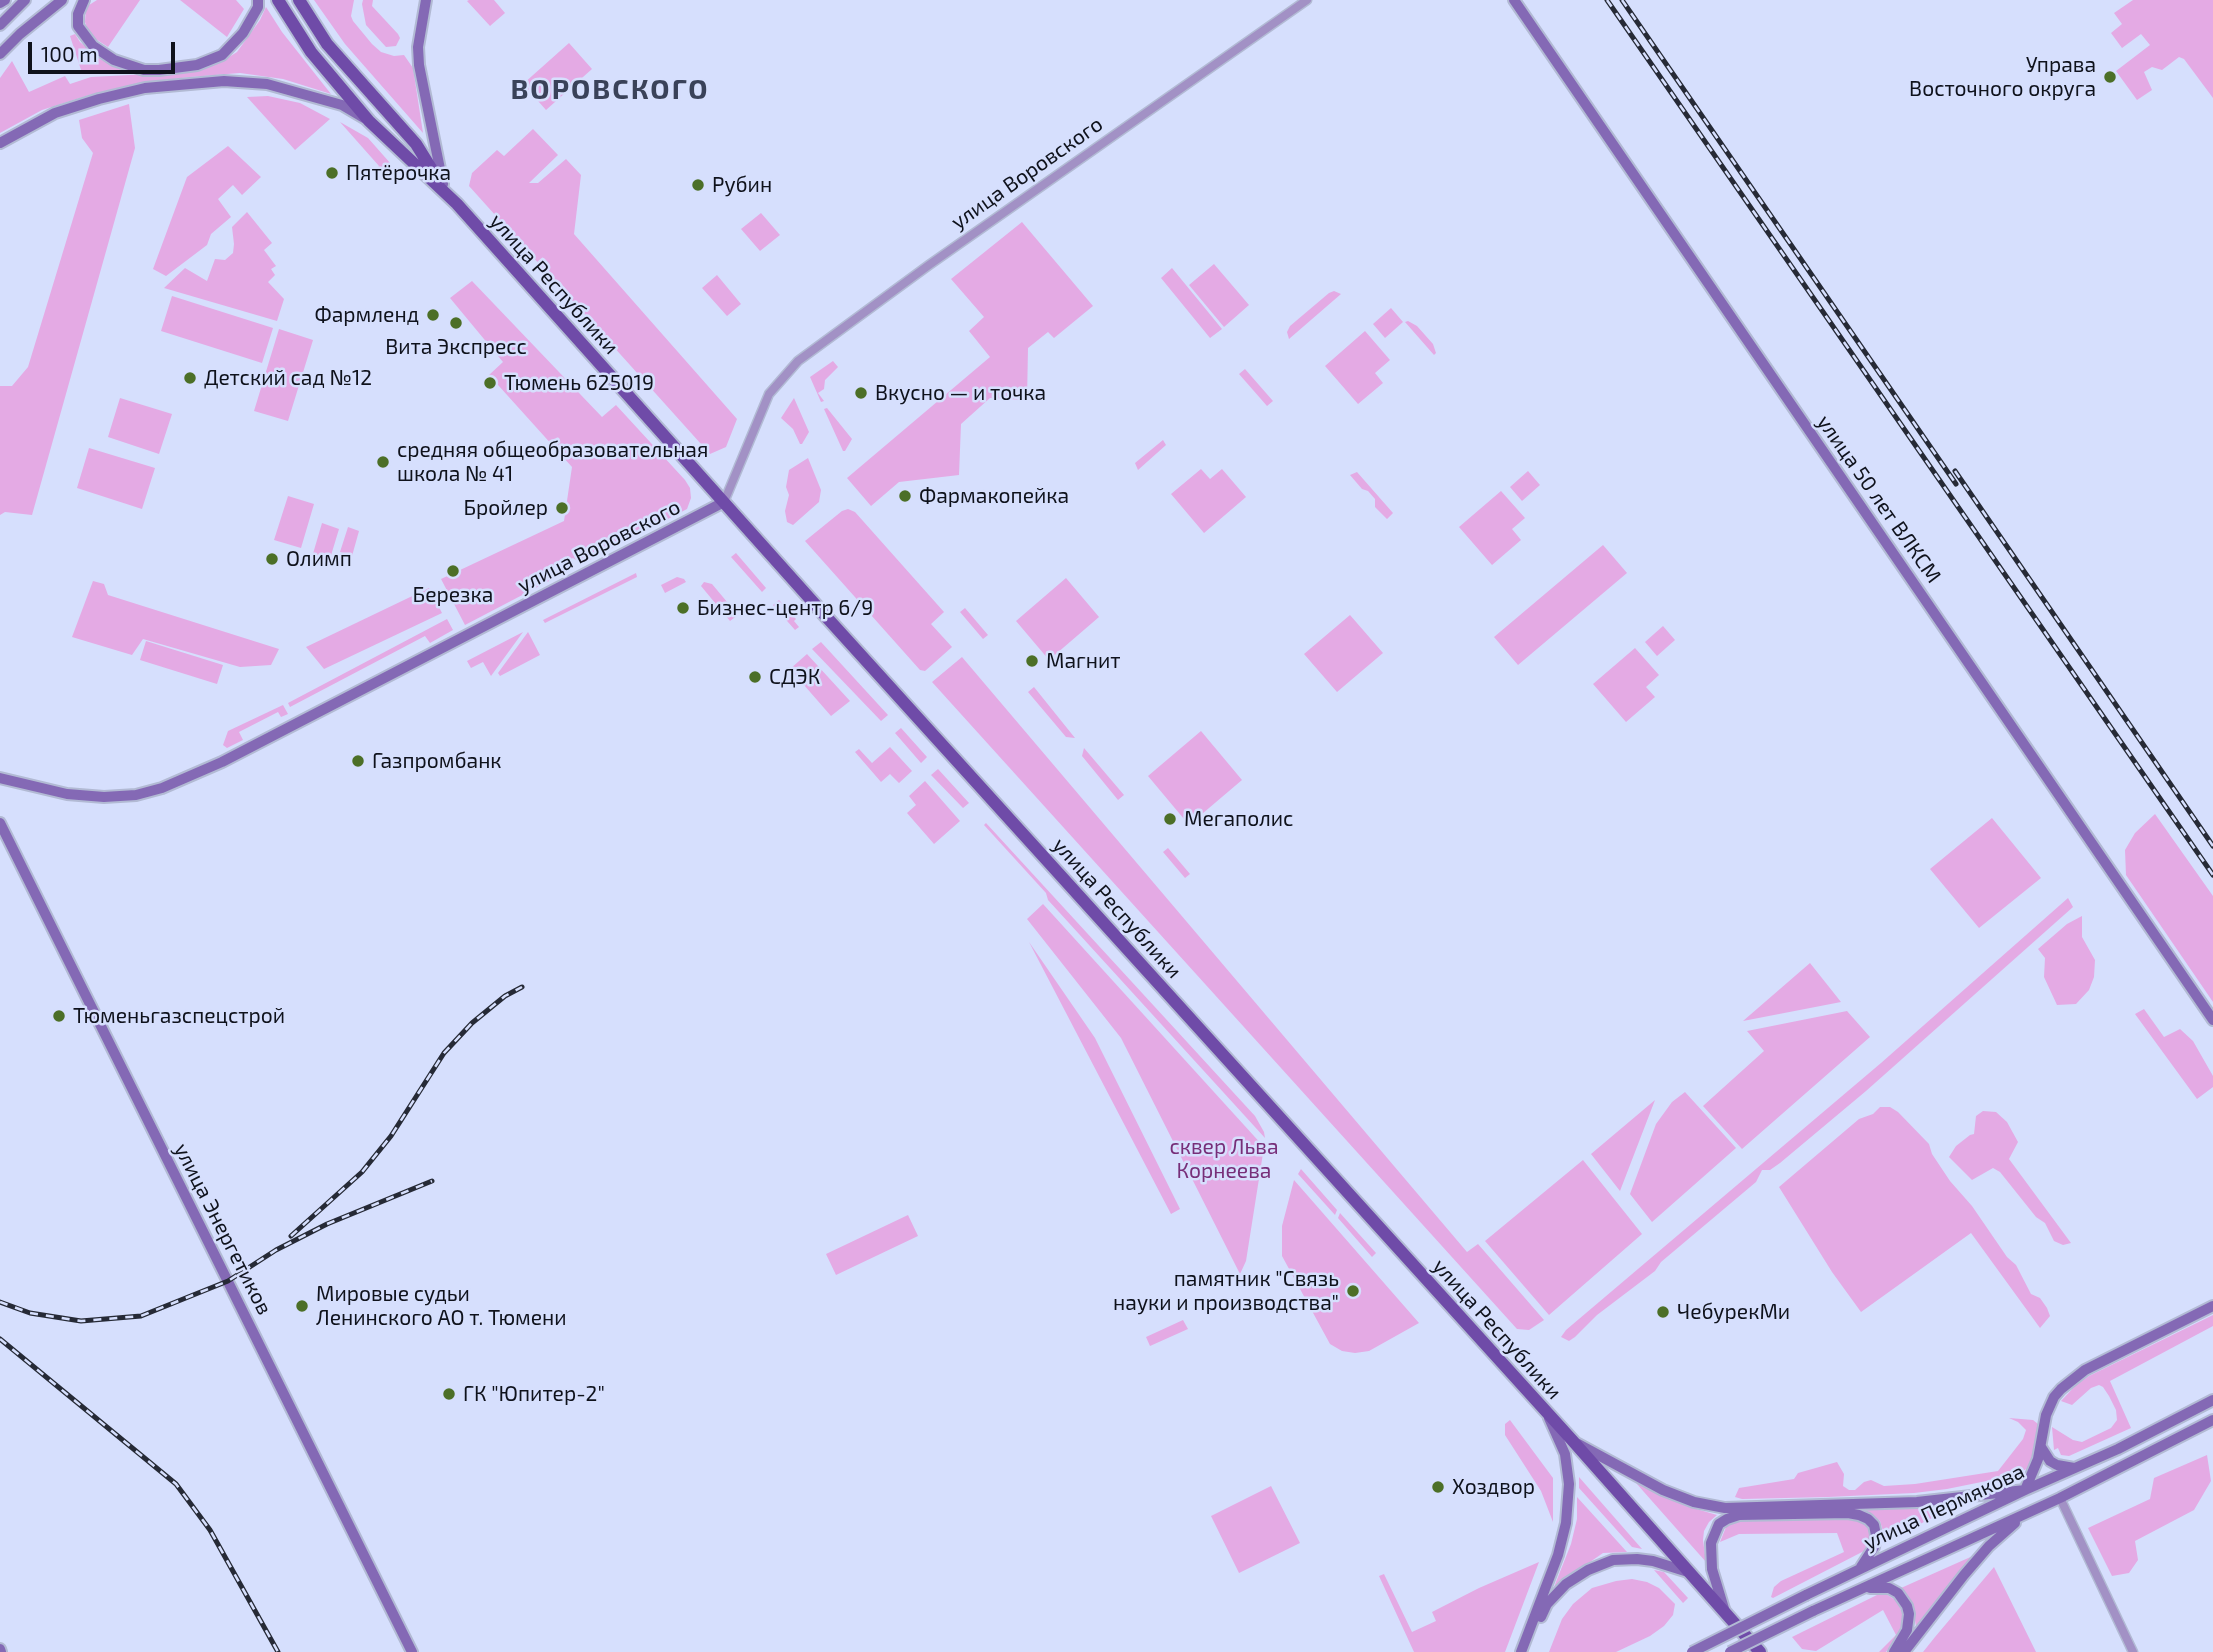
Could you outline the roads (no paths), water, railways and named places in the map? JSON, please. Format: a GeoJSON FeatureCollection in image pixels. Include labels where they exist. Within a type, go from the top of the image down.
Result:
{"type":"FeatureCollection","features":[{"type":"Feature","properties":{"kind":"main road"},"geometry":{"type":"LineString","coordinates":[[0,3],[5,0]]}},
{"type":"Feature","properties":{"kind":"main road"},"geometry":{"type":"LineString","coordinates":[[0,25],[25,0]]}},
{"type":"Feature","properties":{"kind":"main road"},"geometry":{"type":"LineString","coordinates":[[0,54],[62,0]]}},
{"type":"Feature","properties":{"kind":"main road"},"geometry":{"type":"LineString","coordinates":[[84,0],[78,14],[78,26],[93,46],[114,60],[144,69],[159,70],[197,65],[222,55],[243,33],[258,7],[258,0]]}},
{"type":"Feature","properties":{"kind":"main road","name":"улица Республики"},"geometry":{"type":"LineString","coordinates":[[278,0],[311,52],[369,121],[444,190],[1572,1440],[1760,1652]]}},
{"type":"Feature","properties":{"kind":"main road","name":"улица Республики"},"geometry":{"type":"LineString","coordinates":[[299,0],[327,44],[416,145],[444,190]]}},
{"type":"Feature","properties":{"kind":"main road"},"geometry":{"type":"LineString","coordinates":[[426,0],[418,47],[419,65],[444,190]]}},
{"type":"Feature","properties":{"kind":"main road","name":"улица 50 лет ВЛКСМ"},"geometry":{"type":"LineString","coordinates":[[1514,0],[2213,1020]]}},
{"type":"Feature","properties":{"kind":"main road"},"geometry":{"type":"LineString","coordinates":[[0,143],[55,113],[99,99],[145,88],[224,81],[267,83],[342,105],[369,121]]}},
{"type":"Feature","properties":{"kind":"main road","name":"улица Воровского"},"geometry":{"type":"LineString","coordinates":[[0,778],[67,793],[104,797],[136,795],[162,788],[222,762],[724,502]]}},
{"type":"Feature","properties":{"kind":"main road","name":"улица Энергетиков"},"geometry":{"type":"LineString","coordinates":[[0,823],[412,1652]]}},
{"type":"Feature","properties":{"kind":"main road"},"geometry":{"type":"LineString","coordinates":[[1572,1440],[1663,1490],[1705,1505],[1725,1508],[1917,1502],[2025,1490],[2034,1473],[2044,1425],[2054,1397],[2072,1380],[2118,1353],[2213,1306]]}},
{"type":"Feature","properties":{"kind":"main road","name":"улица Пермякова"},"geometry":{"type":"LineString","coordinates":[[1692,1652],[2213,1400]]}},
{"type":"Feature","properties":{"kind":"main road"},"geometry":{"type":"LineString","coordinates":[[1521,1652],[1558,1555],[1566,1523],[1569,1483],[1565,1454],[1548,1415]]}},
{"type":"Feature","properties":{"kind":"main road","name":"улица Пермякова"},"geometry":{"type":"LineString","coordinates":[[1730,1652],[2060,1498],[2213,1420]]}},
{"type":"Feature","properties":{"kind":"main road"},"geometry":{"type":"LineString","coordinates":[[2041,1447],[2050,1461],[2074,1468]]}},
{"type":"Feature","properties":{"kind":"main road"},"geometry":{"type":"LineString","coordinates":[[1725,1612],[1712,1569],[1711,1543],[1719,1524],[1739,1515],[1848,1513],[1868,1519],[1874,1525],[1874,1547],[1859,1569]]}},
{"type":"Feature","properties":{"kind":"main road"},"geometry":{"type":"LineString","coordinates":[[1904,1652],[1989,1546],[2025,1514]]}},
{"type":"Feature","properties":{"kind":"main road"},"geometry":{"type":"LineString","coordinates":[[1528,1652],[1547,1604],[1566,1584],[1588,1570],[1613,1560],[1637,1559],[1668,1564],[1688,1572]]}},
{"type":"Feature","properties":{"kind":"main road"},"geometry":{"type":"LineString","coordinates":[[1864,1588],[1889,1588],[1898,1593],[1907,1606],[1907,1630],[1894,1652]]}},
{"type":"Feature","properties":{"kind":"street","name":"улица Воровского"},"geometry":{"type":"LineString","coordinates":[[724,502],[769,394],[798,361],[940,257],[1307,0]]}},
{"type":"Feature","properties":{"kind":"street"},"geometry":{"type":"LineString","coordinates":[[2060,1498],[2133,1652]]}},
{"type":"Feature","properties":{"kind":"railway"},"geometry":{"type":"LineString","coordinates":[[1607,0],[2213,875]]}},
{"type":"Feature","properties":{"kind":"railway"},"geometry":{"type":"LineString","coordinates":[[1622,0],[1956,484]]}},
{"type":"Feature","properties":{"kind":"railway"},"geometry":{"type":"LineString","coordinates":[[1955,471],[2213,846]]}},
{"type":"Feature","properties":{"kind":"railway"},"geometry":{"type":"LineString","coordinates":[[291,1236],[362,1172],[391,1136],[444,1053],[472,1023],[505,996],[522,987]]}},
{"type":"Feature","properties":{"kind":"railway"},"geometry":{"type":"LineString","coordinates":[[0,1302],[30,1313],[81,1321],[141,1316],[228,1281],[276,1250],[327,1224],[432,1181]]}},
{"type":"Feature","properties":{"kind":"railway"},"geometry":{"type":"LineString","coordinates":[[0,1339],[176,1484],[210,1530],[278,1652]]}},
{"type":"Feature","properties":{"kind":"place","name":"Управа Восточного округа"},"geometry":{"type":"Point","coordinates":[2110,77]}},
{"type":"Feature","properties":{"kind":"place","name":"Пятёрочка"},"geometry":{"type":"Point","coordinates":[332,173]}},
{"type":"Feature","properties":{"kind":"place","name":"Рубин"},"geometry":{"type":"Point","coordinates":[698,185]}},
{"type":"Feature","properties":{"kind":"place","name":"Фармленд"},"geometry":{"type":"Point","coordinates":[433,315]}},
{"type":"Feature","properties":{"kind":"place","name":"Вита Экспресс"},"geometry":{"type":"Point","coordinates":[456,323]}},
{"type":"Feature","properties":{"kind":"place","name":"Детский сад №12"},"geometry":{"type":"Point","coordinates":[190,378]}},
{"type":"Feature","properties":{"kind":"place","name":"Тюмень 625019"},"geometry":{"type":"Point","coordinates":[490,383]}},
{"type":"Feature","properties":{"kind":"place","name":"Вкусно — и точка"},"geometry":{"type":"Point","coordinates":[861,393]}},
{"type":"Feature","properties":{"kind":"place","name":"средняя общеобразовательная школа № 41"},"geometry":{"type":"Point","coordinates":[383,462]}},
{"type":"Feature","properties":{"kind":"place","name":"Фармакопейка"},"geometry":{"type":"Point","coordinates":[905,496]}},
{"type":"Feature","properties":{"kind":"place","name":"Бройлер"},"geometry":{"type":"Point","coordinates":[562,508]}},
{"type":"Feature","properties":{"kind":"place","name":"Олимп"},"geometry":{"type":"Point","coordinates":[272,559]}},
{"type":"Feature","properties":{"kind":"place","name":"Березка"},"geometry":{"type":"Point","coordinates":[453,571]}},
{"type":"Feature","properties":{"kind":"place","name":"Бизнес-центр 6/9"},"geometry":{"type":"Point","coordinates":[683,608]}},
{"type":"Feature","properties":{"kind":"place","name":"Магнит"},"geometry":{"type":"Point","coordinates":[1032,661]}},
{"type":"Feature","properties":{"kind":"place","name":"СДЭК"},"geometry":{"type":"Point","coordinates":[755,677]}},
{"type":"Feature","properties":{"kind":"place","name":"Газпромбанк"},"geometry":{"type":"Point","coordinates":[358,761]}},
{"type":"Feature","properties":{"kind":"place","name":"Мегаполис"},"geometry":{"type":"Point","coordinates":[1170,819]}},
{"type":"Feature","properties":{"kind":"place","name":"Тюменьгазспецстрой"},"geometry":{"type":"Point","coordinates":[59,1016]}},
{"type":"Feature","properties":{"kind":"place","name":"памятник \"Связь науки и производства\""},"geometry":{"type":"Point","coordinates":[1353,1291]}},
{"type":"Feature","properties":{"kind":"place","name":"Мировые судьи Ленинского АО т. Тюмени"},"geometry":{"type":"Point","coordinates":[302,1306]}},
{"type":"Feature","properties":{"kind":"place","name":"ЧебурекМи"},"geometry":{"type":"Point","coordinates":[1663,1312]}},
{"type":"Feature","properties":{"kind":"place","name":"ГК \"Юпитер-2\""},"geometry":{"type":"Point","coordinates":[449,1394]}},
{"type":"Feature","properties":{"kind":"place","name":"Хоздвор"},"geometry":{"type":"Point","coordinates":[1438,1487]}},
{"type":"Feature","properties":{"kind":"district","name":"ВОРОВСКОГО"},"geometry":{"type":"Point","coordinates":[610,90]}},
{"type":"Feature","properties":{"kind":"park label","name":"сквер Льва Корнеева"},"geometry":{"type":"Point","coordinates":[1224,1159]}}]}
